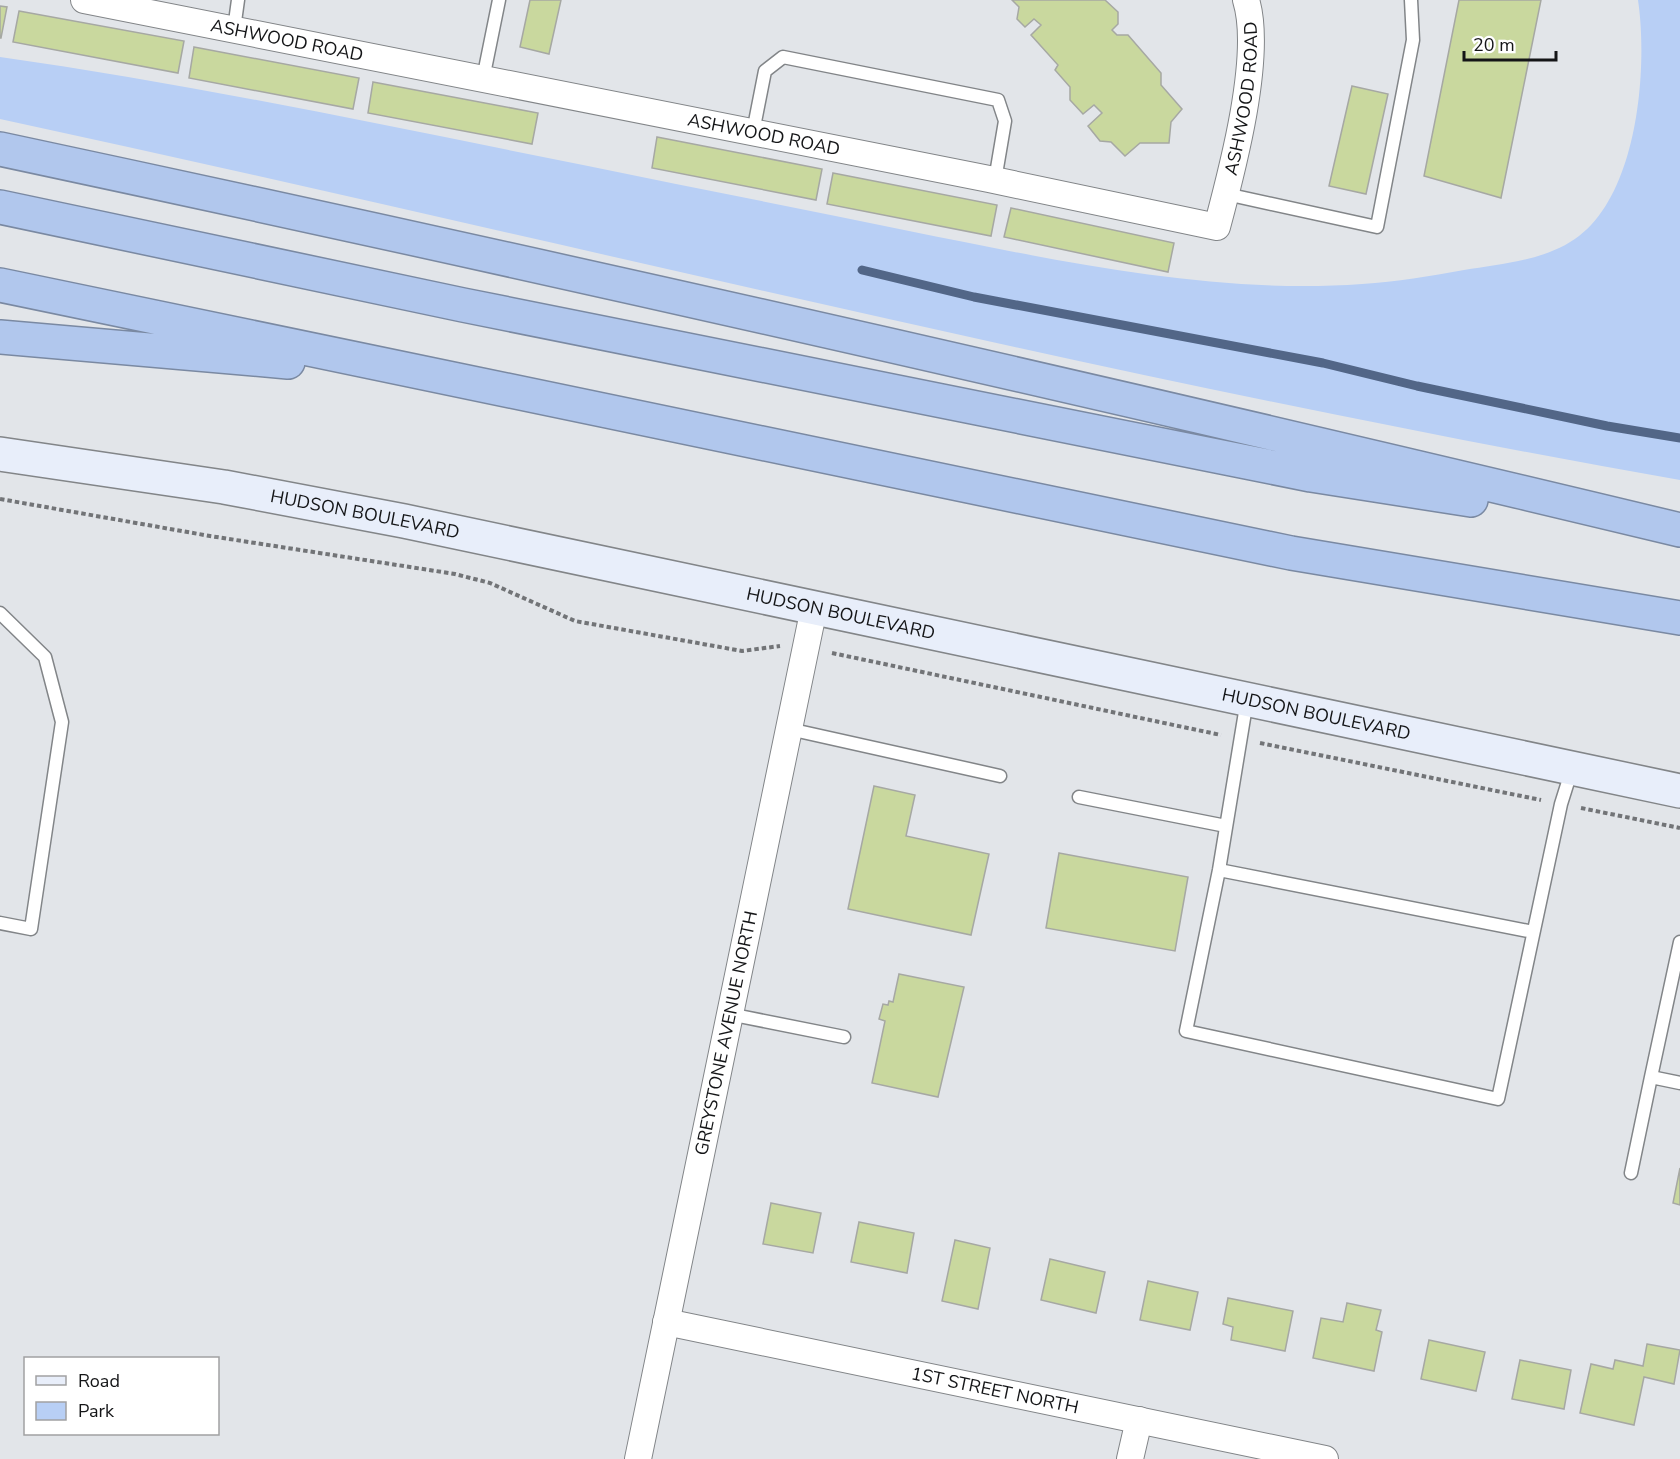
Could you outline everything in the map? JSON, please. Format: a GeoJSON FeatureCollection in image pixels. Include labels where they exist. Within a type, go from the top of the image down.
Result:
{"type":"FeatureCollection","features":[{"type":"Feature","properties":{"kind":"highway"},"geometry":{"type":"LineString","coordinates":[[0,149],[523,261],[1230,422],[1680,531]]}},
{"type":"Feature","properties":{"kind":"highway"},"geometry":{"type":"LineString","coordinates":[[0,207],[474,307],[1311,475],[1680,531]]}},
{"type":"Feature","properties":{"kind":"highway"},"geometry":{"type":"LineString","coordinates":[[0,285],[433,373],[1291,553],[1680,618]]}},
{"type":"Feature","properties":{"kind":"highway"},"geometry":{"type":"LineString","coordinates":[[0,337],[433,373]]}},
{"type":"Feature","properties":{"kind":"street","name":"ASHWOOD ROAD"},"geometry":{"type":"LineString","coordinates":[[84,0],[995,180],[1217,227],[1245,102],[1250,49],[1246,0]]}},
{"type":"Feature","properties":{"kind":"street","name":"HUDSON BOULEVARD"},"geometry":{"type":"LineString","coordinates":[[0,454],[224,488],[404,521],[1680,791]]}},
{"type":"Feature","properties":{"kind":"street","name":"GREYSTONE AVENUE NORTH"},"geometry":{"type":"LineString","coordinates":[[638,1459],[814,608]]}},
{"type":"Feature","properties":{"kind":"street","name":"1ST STREET NORTH"},"geometry":{"type":"LineString","coordinates":[[666,1322],[1325,1459]]}},
{"type":"Feature","properties":{"kind":"street"},"geometry":{"type":"LineString","coordinates":[[1130,1459],[1139,1420]]}},
{"type":"Feature","properties":{"kind":"lane"},"geometry":{"type":"LineString","coordinates":[[234,29],[238,0]]}},
{"type":"Feature","properties":{"kind":"lane"},"geometry":{"type":"LineString","coordinates":[[483,79],[499,0]]}},
{"type":"Feature","properties":{"kind":"lane"},"geometry":{"type":"LineString","coordinates":[[1226,194],[1377,227],[1413,40],[1411,0]]}},
{"type":"Feature","properties":{"kind":"lane"},"geometry":{"type":"LineString","coordinates":[[753,132],[765,72],[783,57],[998,100],[1005,121],[995,180]]}},
{"type":"Feature","properties":{"kind":"lane"},"geometry":{"type":"LineString","coordinates":[[0,613],[45,657],[62,722],[31,929],[0,923]]}},
{"type":"Feature","properties":{"kind":"lane"},"geometry":{"type":"LineString","coordinates":[[1248,699],[1219,870],[1186,1031],[1498,1099],[1561,804],[1573,768]]}},
{"type":"Feature","properties":{"kind":"lane"},"geometry":{"type":"LineString","coordinates":[[789,729],[1000,776]]}},
{"type":"Feature","properties":{"kind":"lane"},"geometry":{"type":"LineString","coordinates":[[1079,797],[1226,826]]}},
{"type":"Feature","properties":{"kind":"lane"},"geometry":{"type":"LineString","coordinates":[[1219,870],[1533,932]]}},
{"type":"Feature","properties":{"kind":"lane"},"geometry":{"type":"LineString","coordinates":[[1631,1173],[1680,942]]}},
{"type":"Feature","properties":{"kind":"lane"},"geometry":{"type":"LineString","coordinates":[[729,1014],[844,1037]]}},
{"type":"Feature","properties":{"kind":"lane"},"geometry":{"type":"LineString","coordinates":[[1651,1077],[1680,1083]]}},
{"type":"Feature","properties":{"kind":"path"},"geometry":{"type":"LineString","coordinates":[[0,499],[222,538],[455,574],[490,583],[575,621],[742,651],[774,646],[806,647],[1240,739],[1680,828]]}},
{"type":"Feature","properties":{"kind":"green space"},"geometry":{"type":"Polygon","coordinates":[[[1638,0],[1680,0],[1680,480],[1258,399],[1048,354],[0,119],[0,57],[148,80],[295,107],[1077,263],[1191,280],[1249,284],[1306,286],[1375,283],[1494,266],[1539,256],[1579,236],[1599,216],[1615,190],[1634,127],[1641,59],[1638,0]]]}},
{"type":"Feature","properties":{"kind":"building"},"geometry":{"type":"Polygon","coordinates":[[[530,0],[561,0],[549,54],[520,47],[530,0]]]}},
{"type":"Feature","properties":{"kind":"building"},"geometry":{"type":"Polygon","coordinates":[[[1012,0],[1105,0],[1118,12],[1118,24],[1112,30],[1117,35],[1128,35],[1161,73],[1161,85],[1182,109],[1171,122],[1169,143],[1140,143],[1125,156],[1111,142],[1100,141],[1088,126],[1102,113],[1094,105],[1083,114],[1070,100],[1070,87],[1055,70],[1058,65],[1031,35],[1041,25],[1034,19],[1025,27],[1017,19],[1019,7],[1012,0]]]}},
{"type":"Feature","properties":{"kind":"building"},"geometry":{"type":"Polygon","coordinates":[[[1459,0],[1541,0],[1501,198],[1424,176],[1459,0]]]}},
{"type":"Feature","properties":{"kind":"building"},"geometry":{"type":"Polygon","coordinates":[[[0,6],[7,7],[1,38],[0,38],[0,6]]]}},
{"type":"Feature","properties":{"kind":"building"},"geometry":{"type":"Polygon","coordinates":[[[19,11],[184,41],[178,73],[13,42],[19,11]]]}},
{"type":"Feature","properties":{"kind":"building"},"geometry":{"type":"Polygon","coordinates":[[[194,47],[359,78],[353,109],[189,78],[194,47]]]}},
{"type":"Feature","properties":{"kind":"building"},"geometry":{"type":"Polygon","coordinates":[[[373,82],[538,113],[532,144],[368,113],[373,82]]]}},
{"type":"Feature","properties":{"kind":"building"},"geometry":{"type":"Polygon","coordinates":[[[1352,86],[1388,94],[1366,194],[1329,186],[1352,86]]]}},
{"type":"Feature","properties":{"kind":"building"},"geometry":{"type":"Polygon","coordinates":[[[657,137],[822,169],[816,200],[652,168],[657,137]]]}},
{"type":"Feature","properties":{"kind":"building"},"geometry":{"type":"Polygon","coordinates":[[[833,173],[997,205],[991,236],[827,204],[833,173]]]}},
{"type":"Feature","properties":{"kind":"building"},"geometry":{"type":"Polygon","coordinates":[[[1011,208],[1174,243],[1168,272],[1004,237],[1011,208]]]}},
{"type":"Feature","properties":{"kind":"building"},"geometry":{"type":"Polygon","coordinates":[[[874,786],[915,795],[906,836],[989,854],[971,935],[848,909],[874,786]]]}},
{"type":"Feature","properties":{"kind":"building"},"geometry":{"type":"Polygon","coordinates":[[[1059,853],[1188,877],[1175,951],[1046,928],[1059,853]]]}},
{"type":"Feature","properties":{"kind":"building"},"geometry":{"type":"Polygon","coordinates":[[[899,974],[964,987],[938,1097],[872,1083],[885,1021],[879,1019],[883,1004],[888,1005],[889,1001],[893,1002],[899,974]]]}},
{"type":"Feature","properties":{"kind":"building"},"geometry":{"type":"Polygon","coordinates":[[[1680,1168],[1680,1205],[1673,1203],[1680,1168]]]}},
{"type":"Feature","properties":{"kind":"building"},"geometry":{"type":"Polygon","coordinates":[[[771,1203],[821,1213],[813,1253],[763,1244],[771,1203]]]}},
{"type":"Feature","properties":{"kind":"building"},"geometry":{"type":"Polygon","coordinates":[[[859,1222],[914,1233],[907,1273],[851,1262],[859,1222]]]}},
{"type":"Feature","properties":{"kind":"building"},"geometry":{"type":"Polygon","coordinates":[[[955,1240],[990,1248],[978,1309],[942,1301],[955,1240]]]}},
{"type":"Feature","properties":{"kind":"building"},"geometry":{"type":"Polygon","coordinates":[[[1050,1259],[1105,1272],[1096,1313],[1041,1300],[1050,1259]]]}},
{"type":"Feature","properties":{"kind":"building"},"geometry":{"type":"Polygon","coordinates":[[[1148,1281],[1198,1292],[1190,1330],[1140,1320],[1148,1281]]]}},
{"type":"Feature","properties":{"kind":"building"},"geometry":{"type":"Polygon","coordinates":[[[1228,1298],[1293,1311],[1285,1351],[1231,1340],[1233,1327],[1223,1324],[1228,1298]]]}},
{"type":"Feature","properties":{"kind":"building"},"geometry":{"type":"Polygon","coordinates":[[[1347,1303],[1381,1310],[1376,1330],[1382,1332],[1374,1371],[1313,1358],[1321,1318],[1343,1322],[1347,1303]]]}},
{"type":"Feature","properties":{"kind":"building"},"geometry":{"type":"Polygon","coordinates":[[[1429,1340],[1485,1352],[1476,1391],[1421,1379],[1429,1340]]]}},
{"type":"Feature","properties":{"kind":"building"},"geometry":{"type":"Polygon","coordinates":[[[1647,1344],[1680,1350],[1674,1384],[1644,1377],[1634,1425],[1580,1413],[1591,1364],[1613,1369],[1615,1360],[1643,1366],[1647,1344]]]}},
{"type":"Feature","properties":{"kind":"building"},"geometry":{"type":"Polygon","coordinates":[[[1520,1360],[1571,1370],[1564,1409],[1512,1399],[1520,1360]]]}},
{"type":"Feature","properties":{"kind":"waterway"},"geometry":{"type":"LineString","coordinates":[[862,270],[974,297],[1323,363],[1417,386],[1607,426],[1680,438]]}}]}
